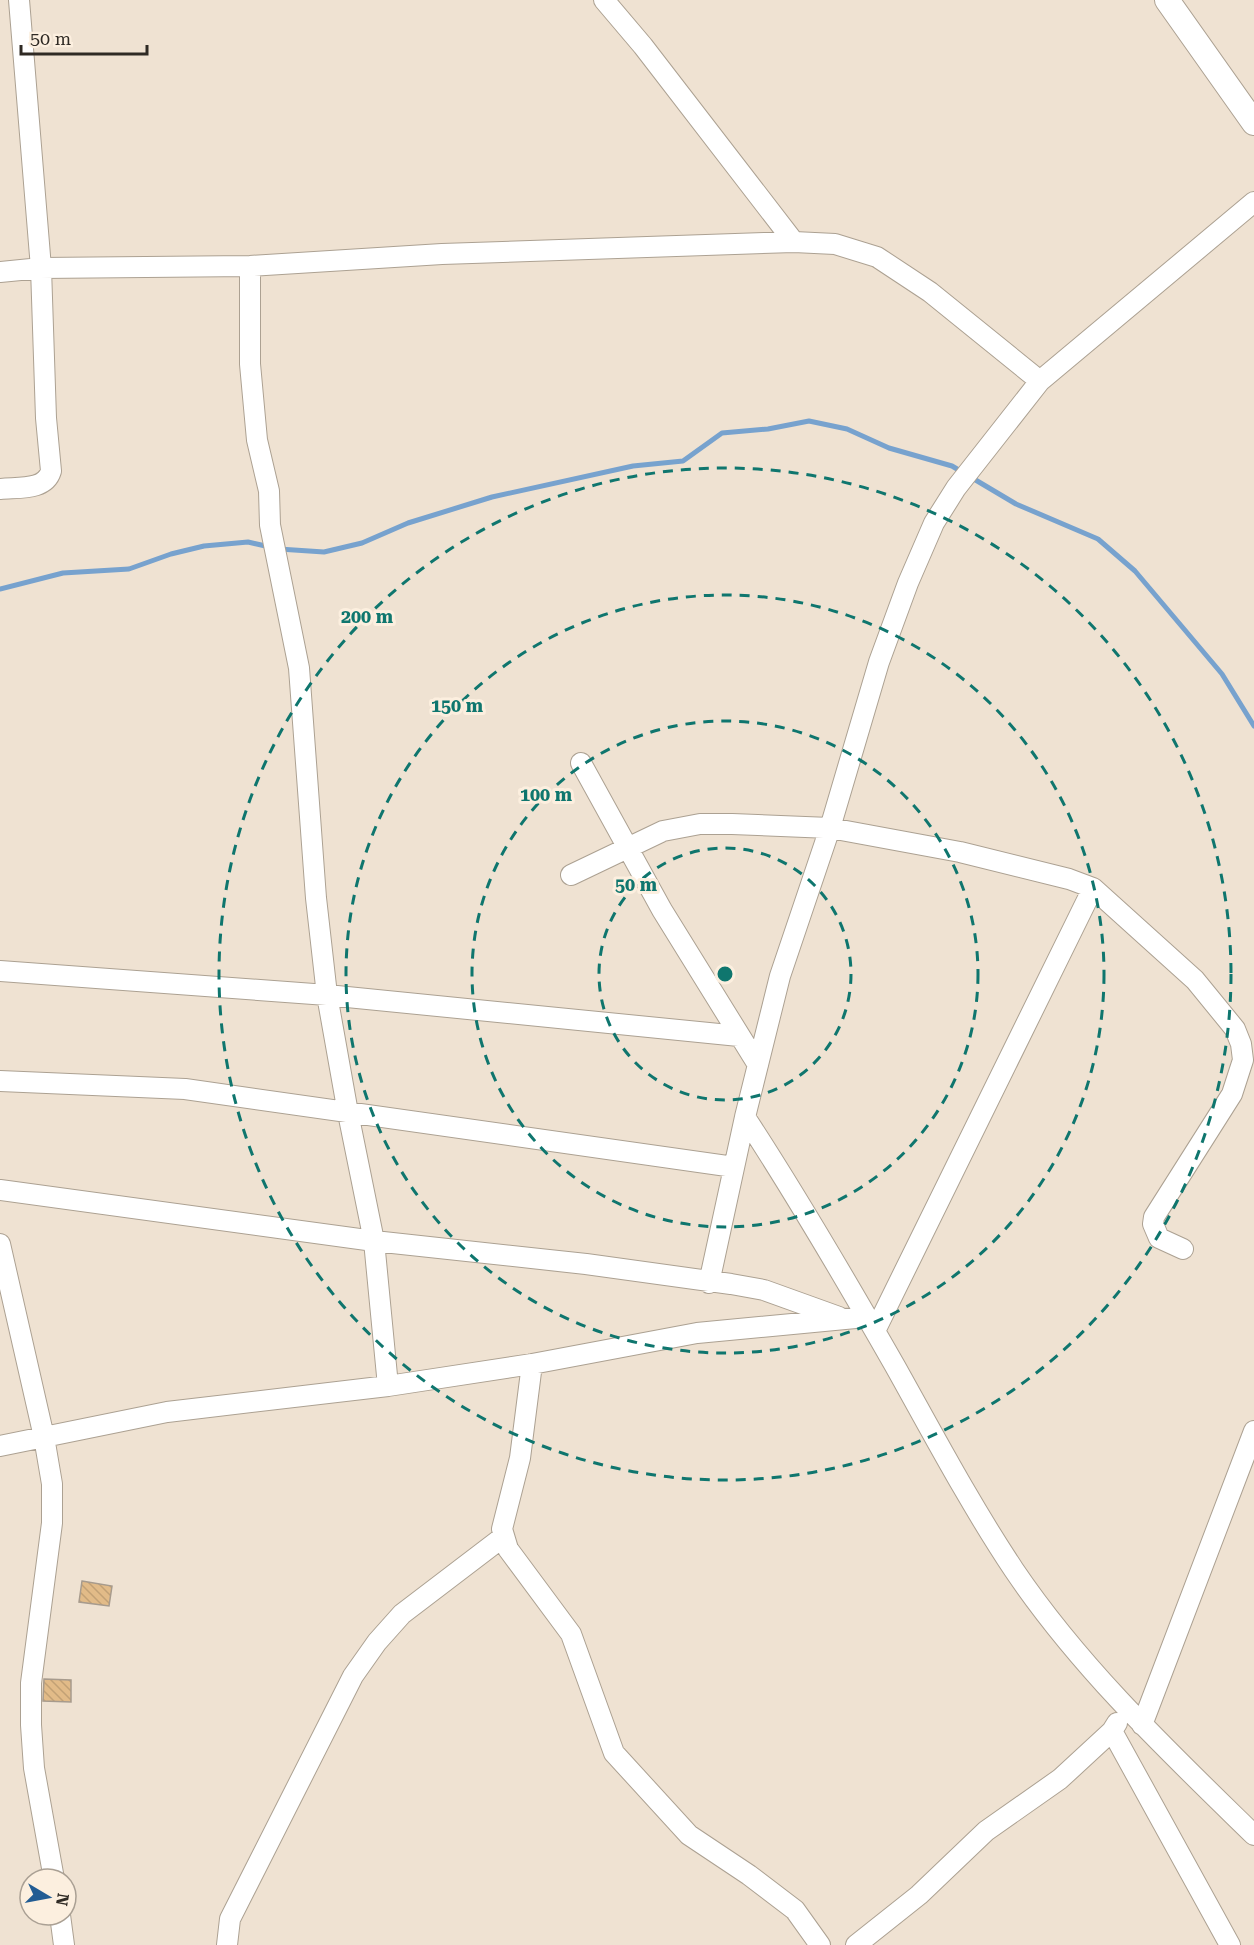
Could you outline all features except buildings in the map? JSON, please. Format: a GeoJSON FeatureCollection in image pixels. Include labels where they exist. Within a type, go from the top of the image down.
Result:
{"type":"FeatureCollection","features":[{"type":"Feature","properties":{"kind":"street"},"geometry":{"type":"LineString","coordinates":[[0,489],[43,483],[49,479],[51,471],[46,418],[41,268],[19,0]]}},
{"type":"Feature","properties":{"kind":"street"},"geometry":{"type":"LineString","coordinates":[[1167,0],[1254,123]]}},
{"type":"Feature","properties":{"kind":"street"},"geometry":{"type":"LineString","coordinates":[[610,1],[794,242]]}},
{"type":"Feature","properties":{"kind":"street"},"geometry":{"type":"LineString","coordinates":[[709,1282],[745,1117],[780,976],[830,828],[879,662],[908,583],[934,523],[956,488],[1040,381],[1254,202]]}},
{"type":"Feature","properties":{"kind":"street"},"geometry":{"type":"LineString","coordinates":[[0,272],[41,268],[250,266],[442,254],[794,242],[835,244],[877,257],[930,292],[1040,381]]}},
{"type":"Feature","properties":{"kind":"street"},"geometry":{"type":"LineString","coordinates":[[250,266],[250,364],[256,440],[269,491],[270,525],[299,668],[316,898],[327,995],[374,1241],[388,1386]]}},
{"type":"Feature","properties":{"kind":"street"},"geometry":{"type":"LineString","coordinates":[[581,763],[627,849],[758,1065]]}},
{"type":"Feature","properties":{"kind":"street"},"geometry":{"type":"LineString","coordinates":[[571,875],[663,831],[700,824],[830,828],[960,852],[1069,879],[1093,888],[1195,980],[1235,1029],[1242,1044],[1243,1060],[1233,1094],[1154,1218],[1154,1231],[1159,1238],[1183,1249]]}},
{"type":"Feature","properties":{"kind":"street"},"geometry":{"type":"LineString","coordinates":[[871,1324],[1093,888]]}},
{"type":"Feature","properties":{"kind":"street"},"geometry":{"type":"LineString","coordinates":[[0,971],[327,995],[739,1036]]}},
{"type":"Feature","properties":{"kind":"street"},"geometry":{"type":"LineString","coordinates":[[0,1081],[154,1086],[734,1167]]}},
{"type":"Feature","properties":{"kind":"street"},"geometry":{"type":"LineString","coordinates":[[745,1117],[871,1324],[974,1506],[1015,1571],[1087,1665],[1142,1725],[1254,1835]]}},
{"type":"Feature","properties":{"kind":"street"},"geometry":{"type":"LineString","coordinates":[[0,1190],[374,1241],[586,1264],[764,1290],[842,1318],[871,1324]]}},
{"type":"Feature","properties":{"kind":"street"},"geometry":{"type":"LineString","coordinates":[[0,1244],[44,1437],[52,1484],[52,1523],[31,1683],[34,1768],[52,1867]]}},
{"type":"Feature","properties":{"kind":"street"},"geometry":{"type":"LineString","coordinates":[[0,1446],[167,1412],[388,1386],[532,1364],[697,1333],[842,1318]]}},
{"type":"Feature","properties":{"kind":"street"},"geometry":{"type":"LineString","coordinates":[[532,1364],[520,1458],[504,1521],[503,1538],[508,1549],[571,1634],[614,1753],[689,1835],[749,1875],[795,1910],[820,1945]]}},
{"type":"Feature","properties":{"kind":"street"},"geometry":{"type":"LineString","coordinates":[[1142,1725],[1254,1431]]}},
{"type":"Feature","properties":{"kind":"street"},"geometry":{"type":"LineString","coordinates":[[227,1945],[230,1919],[353,1676],[377,1642],[402,1614],[503,1538]]}},
{"type":"Feature","properties":{"kind":"street"},"geometry":{"type":"LineString","coordinates":[[855,1945],[919,1895],[986,1831],[1060,1779],[1112,1731],[1126,1708]]}},
{"type":"Feature","properties":{"kind":"street"},"geometry":{"type":"LineString","coordinates":[[1112,1731],[1230,1945]]}},
{"type":"Feature","properties":{"kind":"street"},"geometry":{"type":"LineString","coordinates":[[62,1927],[64,1945]]}},
{"type":"Feature","properties":{"kind":"waterway"},"geometry":{"type":"LineString","coordinates":[[279,549],[324,552],[362,543],[408,523],[492,497],[633,466],[683,461],[722,433],[768,429],[809,421],[847,429],[889,448],[952,466],[1016,504],[1098,539],[1135,571],[1222,674],[1254,726]]}},
{"type":"Feature","properties":{"kind":"waterway"},"geometry":{"type":"LineString","coordinates":[[0,589],[63,573],[129,569],[171,554],[204,546],[248,542],[270,547]]}}]}
